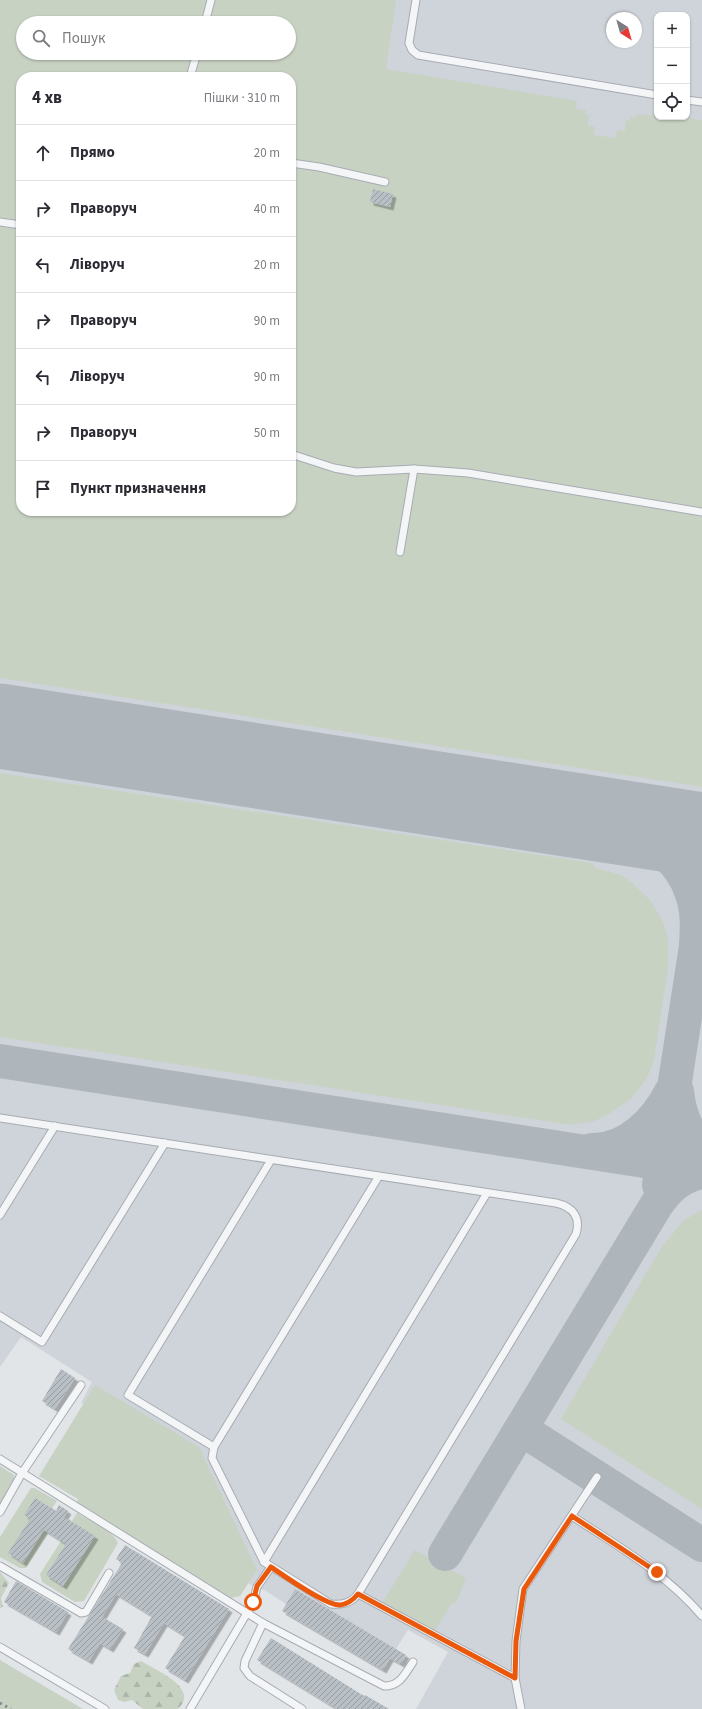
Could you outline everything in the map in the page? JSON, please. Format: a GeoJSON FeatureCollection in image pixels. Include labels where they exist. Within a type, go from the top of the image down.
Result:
{"type":"FeatureCollection","features":[{"type":"Feature","properties":{"kind":"lane"},"geometry":{"type":"LineString","coordinates":[[207,16],[212,0]]}},
{"type":"Feature","properties":{"kind":"lane"},"geometry":{"type":"LineString","coordinates":[[416,0],[409,43],[412,50],[418,55],[654,94]]}},
{"type":"Feature","properties":{"kind":"lane"},"geometry":{"type":"LineString","coordinates":[[191,72],[195,60]]}},
{"type":"Feature","properties":{"kind":"lane"},"geometry":{"type":"LineString","coordinates":[[690,100],[702,102]]}},
{"type":"Feature","properties":{"kind":"lane"},"geometry":{"type":"LineString","coordinates":[[296,164],[333,170],[385,182]]}},
{"type":"Feature","properties":{"kind":"lane"},"geometry":{"type":"LineString","coordinates":[[0,222],[16,224]]}},
{"type":"Feature","properties":{"kind":"lane"},"geometry":{"type":"LineString","coordinates":[[296,456],[334,468],[356,472],[414,468],[468,473],[702,512]]}},
{"type":"Feature","properties":{"kind":"lane"},"geometry":{"type":"LineString","coordinates":[[400,552],[414,468]]}},
{"type":"Feature","properties":{"kind":"lane"},"geometry":{"type":"LineString","coordinates":[[0,1118],[55,1126],[271,1160],[379,1176],[487,1193],[566,1206],[573,1212],[578,1221],[576,1234],[358,1594],[354,1599],[346,1604],[331,1604],[264,1562],[212,1458],[214,1447],[379,1176]]}},
{"type":"Feature","properties":{"kind":"lane"},"geometry":{"type":"LineString","coordinates":[[0,1215],[55,1126]]}},
{"type":"Feature","properties":{"kind":"lane"},"geometry":{"type":"LineString","coordinates":[[0,1316],[42,1342],[165,1143]]}},
{"type":"Feature","properties":{"kind":"lane"},"geometry":{"type":"LineString","coordinates":[[214,1447],[128,1395],[271,1160]]}},
{"type":"Feature","properties":{"kind":"lane"},"geometry":{"type":"LineString","coordinates":[[264,1562],[487,1193]]}},
{"type":"Feature","properties":{"kind":"lane"},"geometry":{"type":"LineString","coordinates":[[0,1512],[22,1473],[81,1385]]}},
{"type":"Feature","properties":{"kind":"lane"},"geometry":{"type":"LineString","coordinates":[[0,1459],[247,1613],[384,1686],[392,1686],[399,1683],[413,1662]]}},
{"type":"Feature","properties":{"kind":"lane"},"geometry":{"type":"LineString","coordinates":[[521,1709],[515,1678],[516,1641],[524,1589],[597,1477]]}},
{"type":"Feature","properties":{"kind":"lane"},"geometry":{"type":"LineString","coordinates":[[572,1516],[657,1572],[687,1598],[702,1616]]}},
{"type":"Feature","properties":{"kind":"lane"},"geometry":{"type":"LineString","coordinates":[[0,1566],[81,1613],[86,1612],[109,1573]]}},
{"type":"Feature","properties":{"kind":"lane"},"geometry":{"type":"LineString","coordinates":[[190,1709],[253,1602],[257,1586],[271,1567]]}},
{"type":"Feature","properties":{"kind":"lane"},"geometry":{"type":"LineString","coordinates":[[358,1594],[515,1678]]}},
{"type":"Feature","properties":{"kind":"lane"},"geometry":{"type":"LineString","coordinates":[[263,1622],[245,1661],[244,1668],[250,1676],[302,1709]]}},
{"type":"Feature","properties":{"kind":"lane"},"geometry":{"type":"LineString","coordinates":[[0,1647],[105,1709]]}},
{"type":"Feature","properties":{"kind":"shaded area"},"geometry":{"type":"Polygon","coordinates":[[[0,0],[702,0],[702,1709],[416,1709],[448,1652],[408,1630],[396,1649],[295,1589],[286,1604],[266,1591],[249,1584],[197,1473],[81,1403],[92,1382],[21,1337],[0,1367],[0,0]]]}},
{"type":"Feature","properties":{"kind":"green space"},"geometry":{"type":"Polygon","coordinates":[[[0,0],[396,0],[386,69],[577,101],[576,109],[586,110],[585,114],[589,115],[588,126],[595,127],[594,135],[616,138],[617,130],[625,131],[626,120],[630,121],[630,117],[636,118],[637,114],[652,116],[654,112],[654,120],[690,120],[690,118],[702,120],[702,787],[0,678],[0,0]]]}},
{"type":"Feature","properties":{"kind":"green space"},"geometry":{"type":"Polygon","coordinates":[[[0,773],[592,863],[596,868],[621,875],[631,882],[651,901],[663,922],[668,938],[668,968],[654,1061],[647,1078],[632,1098],[609,1114],[595,1121],[570,1125],[0,1037],[0,773]]]}},
{"type":"Feature","properties":{"kind":"green space"},"geometry":{"type":"Polygon","coordinates":[[[702,1210],[702,1509],[561,1419],[661,1248],[684,1220],[702,1210]]]}},
{"type":"Feature","properties":{"kind":"green space"},"geometry":{"type":"Polygon","coordinates":[[[95,1385],[199,1447],[257,1570],[240,1596],[231,1598],[77,1502],[78,1499],[39,1476],[95,1385]]]}},
{"type":"Feature","properties":{"kind":"green space"},"geometry":{"type":"Polygon","coordinates":[[[0,1466],[14,1475],[14,1484],[0,1504],[0,1466]]]}},
{"type":"Feature","properties":{"kind":"green space"},"geometry":{"type":"Polygon","coordinates":[[[31,1488],[35,1488],[57,1501],[52,1508],[72,1521],[77,1513],[107,1531],[116,1539],[118,1543],[84,1601],[75,1602],[42,1582],[40,1574],[61,1541],[49,1533],[26,1568],[20,1568],[0,1557],[0,1537],[31,1488]]]}},
{"type":"Feature","properties":{"kind":"green space"},"geometry":{"type":"Polygon","coordinates":[[[415,1550],[466,1578],[456,1603],[451,1604],[434,1632],[382,1603],[415,1550]]]}},
{"type":"Feature","properties":{"kind":"green space"},"geometry":{"type":"Polygon","coordinates":[[[0,1572],[9,1583],[1,1598],[3,1607],[0,1608],[0,1572]]]}},
{"type":"Feature","properties":{"kind":"green space"},"geometry":{"type":"Polygon","coordinates":[[[0,1660],[83,1709],[0,1709],[0,1660]]]}},
{"type":"Feature","properties":{"kind":"green space"},"geometry":{"type":"Polygon","coordinates":[[[141,1661],[173,1680],[180,1687],[184,1694],[184,1701],[178,1709],[143,1709],[132,1700],[124,1702],[118,1700],[114,1690],[121,1676],[130,1673],[134,1664],[141,1661]]]}},
{"type":"Feature","properties":{"kind":"building"},"geometry":{"type":"Polygon","coordinates":[[[373,189],[393,194],[390,207],[370,202],[373,189]]]}},
{"type":"Feature","properties":{"kind":"building"},"geometry":{"type":"Polygon","coordinates":[[[61,1369],[75,1378],[55,1409],[42,1401],[61,1369]]]}},
{"type":"Feature","properties":{"kind":"building"},"geometry":{"type":"Polygon","coordinates":[[[35,1498],[56,1511],[59,1505],[68,1511],[64,1517],[95,1536],[63,1586],[46,1575],[66,1544],[44,1530],[23,1563],[8,1553],[30,1519],[24,1515],[35,1498]]]}},
{"type":"Feature","properties":{"kind":"building"},"geometry":{"type":"Polygon","coordinates":[[[125,1545],[229,1609],[185,1680],[165,1668],[185,1636],[164,1623],[145,1654],[134,1648],[152,1616],[116,1594],[102,1617],[123,1629],[110,1649],[100,1643],[89,1661],[68,1649],[122,1563],[116,1559],[125,1545]]]}},
{"type":"Feature","properties":{"kind":"building"},"geometry":{"type":"Polygon","coordinates":[[[16,1581],[68,1612],[56,1632],[4,1602],[16,1581]]]}},
{"type":"Feature","properties":{"kind":"building"},"geometry":{"type":"Polygon","coordinates":[[[295,1589],[406,1655],[401,1664],[390,1658],[383,1670],[282,1611],[295,1589]]]}},
{"type":"Feature","properties":{"kind":"building"},"geometry":{"type":"Polygon","coordinates":[[[271,1638],[364,1696],[365,1695],[389,1709],[337,1709],[257,1660],[271,1638]]]}},
{"type":"Feature","properties":{"kind":"taxiway"},"geometry":{"type":"LineString","coordinates":[[612,821],[625,825],[649,839],[661,848],[680,870],[692,894],[695,907],[697,926],[696,946]]}},
{"type":"Feature","properties":{"kind":"taxiway"},"geometry":{"type":"LineString","coordinates":[[659,1185],[696,946],[702,925]]}},
{"type":"Feature","properties":{"kind":"taxiway"},"geometry":{"type":"LineString","coordinates":[[0,1061],[702,1170]]}},
{"type":"Feature","properties":{"kind":"taxiway"},"geometry":{"type":"LineString","coordinates":[[677,1091],[680,1108],[685,1123],[692,1137],[702,1150]]}},
{"type":"Feature","properties":{"kind":"taxiway"},"geometry":{"type":"LineString","coordinates":[[592,1150],[605,1149],[629,1140],[649,1123],[665,1103],[671,1092]]}},
{"type":"Feature","properties":{"kind":"taxiway"},"geometry":{"type":"LineString","coordinates":[[445,1554],[657,1204],[666,1192],[676,1183],[688,1176],[702,1172]]}},
{"type":"Feature","properties":{"kind":"taxiway"},"geometry":{"type":"LineString","coordinates":[[521,1429],[702,1545]]}},
{"type":"Feature","properties":{"kind":"runway"},"geometry":{"type":"LineString","coordinates":[[0,726],[702,835]]}},
{"type":"Feature","properties":{"kind":"railway"},"geometry":{"type":"LineString","coordinates":[[0,1703],[11,1709]]}},
{"type":"Feature","properties":{"kind":"route"},"geometry":{"type":"LineString","coordinates":[[253,1602],[257,1586],[271,1567],[331,1604],[346,1604],[354,1599],[358,1594],[515,1678],[516,1641],[524,1589],[572,1516],[657,1572]]}}]}
